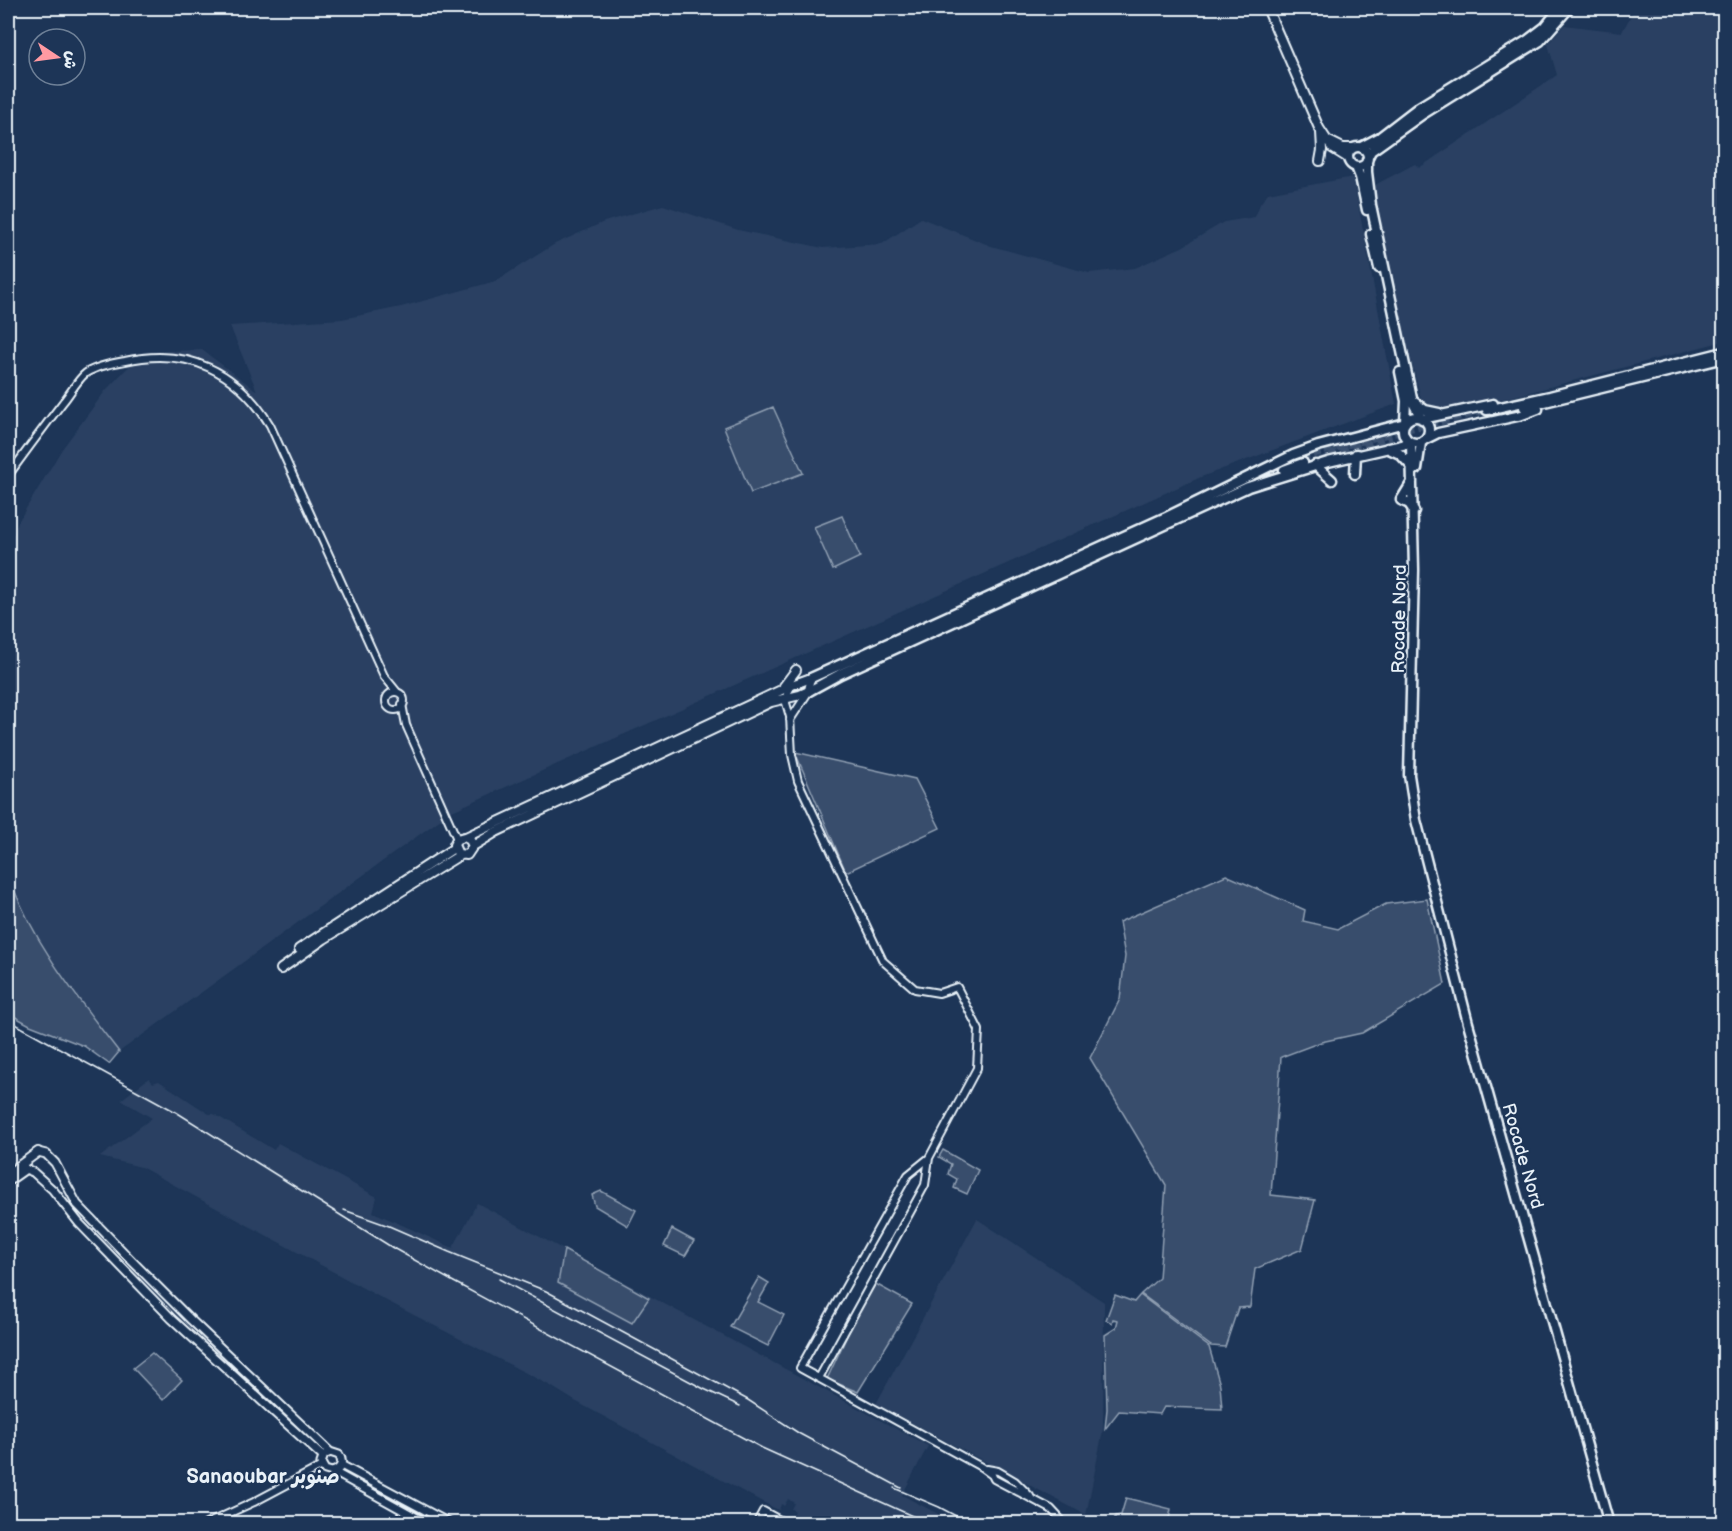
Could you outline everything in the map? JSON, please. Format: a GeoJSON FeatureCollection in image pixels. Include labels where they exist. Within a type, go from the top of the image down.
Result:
{"type":"FeatureCollection","features":[{"type":"Feature","properties":{"kind":"highway"},"geometry":{"type":"LineString","coordinates":[[1417,442],[1403,434],[1405,394],[1360,177],[1356,167],[1350,163],[1348,158],[1356,148],[1380,137],[1419,107],[1528,40],[1545,27],[1560,8]]}},
{"type":"Feature","properties":{"kind":"highway"},"geometry":{"type":"LineString","coordinates":[[1356,167],[1363,165],[1371,151],[1423,114],[1540,41],[1569,8]]}},
{"type":"Feature","properties":{"kind":"highway"},"geometry":{"type":"LineString","coordinates":[[1356,148],[1366,151],[1368,158],[1366,171],[1371,205],[1412,399],[1416,411],[1429,427],[1429,434],[1417,442]]}},
{"type":"Feature","properties":{"kind":"highway"},"geometry":{"type":"LineString","coordinates":[[1257,484],[1356,454],[1417,442],[1442,432],[1522,415],[1551,399],[1725,352]]}},
{"type":"Feature","properties":{"kind":"highway"},"geometry":{"type":"LineString","coordinates":[[1488,412],[1725,358]]}},
{"type":"Feature","properties":{"kind":"highway"},"geometry":{"type":"LineString","coordinates":[[1412,399],[1425,410],[1442,414]]}},
{"type":"Feature","properties":{"kind":"highway"},"geometry":{"type":"LineString","coordinates":[[811,678],[1158,521],[1280,460],[1310,448],[1405,423],[1414,417],[1422,418],[1522,399],[1551,399]]}},
{"type":"Feature","properties":{"kind":"highway","name":"Rocade Nord"},"geometry":{"type":"LineString","coordinates":[[1417,442],[1413,473],[1409,768],[1411,796],[1422,848],[1468,1023],[1609,1524]]}},
{"type":"Feature","properties":{"kind":"highway","name":"Rocade Nord"},"geometry":{"type":"LineString","coordinates":[[1411,796],[1417,607],[1417,442]]}},
{"type":"Feature","properties":{"kind":"highway"},"geometry":{"type":"LineString","coordinates":[[1384,448],[1400,454],[1413,473]]}},
{"type":"Feature","properties":{"kind":"highway"},"geometry":{"type":"LineString","coordinates":[[1355,474],[1356,454]]}},
{"type":"Feature","properties":{"kind":"highway"},"geometry":{"type":"LineString","coordinates":[[809,691],[840,674],[1257,484],[1302,460],[1253,475]]}},
{"type":"Feature","properties":{"kind":"highway"},"geometry":{"type":"LineString","coordinates":[[1315,465],[1332,480]]}},
{"type":"Feature","properties":{"kind":"main road"},"geometry":{"type":"LineString","coordinates":[[1267,8],[1321,132],[1335,151],[1348,158]]}},
{"type":"Feature","properties":{"kind":"main road"},"geometry":{"type":"LineString","coordinates":[[1320,161],[1321,132]]}},
{"type":"Feature","properties":{"kind":"main road"},"geometry":{"type":"LineString","coordinates":[[1328,140],[1340,147],[1356,148]]}},
{"type":"Feature","properties":{"kind":"main road"},"geometry":{"type":"LineString","coordinates":[[780,690],[796,670]]}},
{"type":"Feature","properties":{"kind":"main road"},"geometry":{"type":"LineString","coordinates":[[280,967],[454,848],[457,839],[466,837],[780,690],[811,678]]}},
{"type":"Feature","properties":{"kind":"main road"},"geometry":{"type":"LineString","coordinates":[[328,933],[460,855],[470,853],[473,846],[496,832],[761,706],[809,691]]}},
{"type":"Feature","properties":{"kind":"main road"},"geometry":{"type":"LineString","coordinates":[[466,837],[473,846]]}},
{"type":"Feature","properties":{"kind":"main road"},"geometry":{"type":"LineString","coordinates":[[454,848],[460,855]]}},
{"type":"Feature","properties":{"kind":"main road"},"geometry":{"type":"LineString","coordinates":[[8,1174],[38,1152],[52,1159],[77,1204],[191,1320],[330,1452],[339,1455],[341,1465]]}},
{"type":"Feature","properties":{"kind":"main road"},"geometry":{"type":"LineString","coordinates":[[8,1181],[25,1169],[33,1172],[53,1190],[79,1223],[172,1319],[322,1457],[322,1466],[327,1471],[334,1472],[428,1524]]}},
{"type":"Feature","properties":{"kind":"main road"},"geometry":{"type":"LineString","coordinates":[[322,1457],[330,1452]]}},
{"type":"Feature","properties":{"kind":"main road"},"geometry":{"type":"LineString","coordinates":[[334,1472],[341,1465]]}},
{"type":"Feature","properties":{"kind":"main road"},"geometry":{"type":"LineString","coordinates":[[341,1465],[451,1524]]}},
{"type":"Feature","properties":{"kind":"street"},"geometry":{"type":"LineString","coordinates":[[8,476],[86,374],[116,363],[148,358],[189,360],[215,370],[233,381],[251,397],[270,425],[384,676],[402,697],[406,725],[457,839]]}},
{"type":"Feature","properties":{"kind":"street"},"geometry":{"type":"LineString","coordinates":[[384,676],[387,705],[406,725]]}},
{"type":"Feature","properties":{"kind":"street"},"geometry":{"type":"LineString","coordinates":[[790,721],[809,691],[811,678]]}},
{"type":"Feature","properties":{"kind":"street"},"geometry":{"type":"LineString","coordinates":[[792,685],[786,697],[791,748],[798,781],[883,961],[915,989],[939,993],[957,987],[979,1030],[977,1068],[929,1158],[925,1185],[819,1378]]}},
{"type":"Feature","properties":{"kind":"street"},"geometry":{"type":"LineString","coordinates":[[387,696],[392,692],[397,692]]}},
{"type":"Feature","properties":{"kind":"street"},"geometry":{"type":"LineString","coordinates":[[393,709],[397,709],[402,704]]}},
{"type":"Feature","properties":{"kind":"street"},"geometry":{"type":"LineString","coordinates":[[929,1158],[908,1176],[800,1368],[996,1475],[1021,1485],[1033,1499]]}},
{"type":"Feature","properties":{"kind":"street"},"geometry":{"type":"LineString","coordinates":[[206,1524],[322,1466]]}},
{"type":"Feature","properties":{"kind":"street"},"geometry":{"type":"LineString","coordinates":[[996,1475],[1051,1509],[1065,1524]]}},
{"type":"Feature","properties":{"kind":"street"},"geometry":{"type":"LineString","coordinates":[[1012,1487],[1026,1491]]}},
{"type":"Feature","properties":{"kind":"street"},"geometry":{"type":"LineString","coordinates":[[756,1524],[763,1511],[787,1524]]}},
{"type":"Feature","properties":{"kind":"street"},"geometry":{"type":"LineString","coordinates":[[770,1524],[774,1516]]}},
{"type":"Feature","properties":{"kind":"shaded area"},"geometry":{"type":"Polygon","coordinates":[[[1635,8],[1724,8],[1724,341],[1443,415],[1424,410],[1375,222],[1369,188],[1415,164],[1419,168],[1557,75],[1548,44],[1564,25],[1622,32],[1635,8]]]}},
{"type":"Feature","properties":{"kind":"shaded area"},"geometry":{"type":"Polygon","coordinates":[[[1353,177],[1396,404],[1201,477],[452,811],[119,1052],[46,955],[17,900],[8,874],[8,548],[18,522],[62,449],[106,390],[143,352],[202,350],[257,391],[230,326],[342,319],[401,307],[496,281],[555,244],[604,222],[663,205],[738,230],[823,248],[882,244],[921,218],[991,246],[1089,273],[1135,268],[1182,247],[1224,222],[1255,217],[1268,193],[1353,177]]]}},
{"type":"Feature","properties":{"kind":"shaded area"},"geometry":{"type":"Polygon","coordinates":[[[773,407],[803,473],[751,493],[724,427],[773,407]]]}},
{"type":"Feature","properties":{"kind":"shaded area"},"geometry":{"type":"Polygon","coordinates":[[[842,516],[860,557],[833,570],[814,527],[842,516]]]}},
{"type":"Feature","properties":{"kind":"shaded area"},"geometry":{"type":"Polygon","coordinates":[[[795,752],[915,779],[940,828],[846,872],[795,752]]]}},
{"type":"Feature","properties":{"kind":"shaded area"},"geometry":{"type":"Polygon","coordinates":[[[8,874],[30,923],[56,967],[119,1052],[109,1064],[84,1046],[30,1025],[8,1013],[8,874]]]}},
{"type":"Feature","properties":{"kind":"shaded area"},"geometry":{"type":"Polygon","coordinates":[[[1226,875],[1305,910],[1303,921],[1338,929],[1386,904],[1427,899],[1445,984],[1362,1033],[1321,1042],[1281,1057],[1271,1195],[1315,1200],[1302,1249],[1255,1269],[1250,1307],[1238,1308],[1225,1347],[1211,1346],[1141,1294],[1159,1278],[1166,1185],[1090,1058],[1120,999],[1125,956],[1119,922],[1226,875]]]}},
{"type":"Feature","properties":{"kind":"shaded area"},"geometry":{"type":"Polygon","coordinates":[[[149,1078],[153,1083],[159,1081],[209,1114],[214,1114],[274,1150],[278,1143],[377,1197],[373,1212],[453,1248],[477,1203],[928,1446],[902,1495],[955,1523],[803,1523],[791,1517],[795,1511],[791,1509],[794,1503],[788,1499],[784,1506],[781,1504],[779,1510],[772,1507],[141,1167],[100,1157],[152,1118],[121,1100],[149,1078]]]}},
{"type":"Feature","properties":{"kind":"shaded area"},"geometry":{"type":"Polygon","coordinates":[[[943,1150],[978,1170],[967,1194],[954,1188],[957,1179],[948,1174],[951,1164],[939,1157],[943,1150]]]}},
{"type":"Feature","properties":{"kind":"shaded area"},"geometry":{"type":"Polygon","coordinates":[[[601,1191],[636,1210],[628,1226],[595,1206],[592,1195],[601,1191]]]}},
{"type":"Feature","properties":{"kind":"shaded area"},"geometry":{"type":"Polygon","coordinates":[[[977,1219],[1104,1302],[1103,1430],[1086,1515],[876,1404],[977,1219]]]}},
{"type":"Feature","properties":{"kind":"shaded area"},"geometry":{"type":"Polygon","coordinates":[[[672,1229],[694,1241],[685,1256],[664,1246],[672,1229]]]}},
{"type":"Feature","properties":{"kind":"shaded area"},"geometry":{"type":"Polygon","coordinates":[[[564,1250],[649,1298],[632,1323],[558,1283],[564,1250]]]}},
{"type":"Feature","properties":{"kind":"shaded area"},"geometry":{"type":"Polygon","coordinates":[[[759,1277],[769,1283],[758,1302],[784,1315],[768,1346],[730,1327],[759,1277]]]}},
{"type":"Feature","properties":{"kind":"shaded area"},"geometry":{"type":"Polygon","coordinates":[[[872,1282],[912,1304],[858,1392],[827,1379],[872,1282]]]}},
{"type":"Feature","properties":{"kind":"shaded area"},"geometry":{"type":"Polygon","coordinates":[[[1115,1295],[1134,1302],[1140,1295],[1209,1347],[1220,1385],[1222,1409],[1164,1407],[1160,1414],[1119,1411],[1105,1429],[1107,1409],[1105,1335],[1116,1328],[1118,1320],[1113,1319],[1112,1323],[1106,1320],[1115,1295]]]}},
{"type":"Feature","properties":{"kind":"shaded area"},"geometry":{"type":"Polygon","coordinates":[[[152,1353],[182,1380],[163,1400],[133,1368],[152,1353]]]}},
{"type":"Feature","properties":{"kind":"shaded area"},"geometry":{"type":"Polygon","coordinates":[[[1126,1498],[1171,1509],[1168,1523],[1112,1523],[1116,1516],[1121,1515],[1126,1498]]]}},
{"type":"Feature","properties":{"kind":"tunnel"},"geometry":{"type":"LineString","coordinates":[[1301,457],[1487,410]]}},
{"type":"Feature","properties":{"kind":"tunnel"},"geometry":{"type":"LineString","coordinates":[[1329,455],[1392,438]]}},
{"type":"Feature","properties":{"kind":"railway"},"geometry":{"type":"LineString","coordinates":[[8,1020],[176,1112],[393,1248],[452,1281],[762,1448],[930,1524]]}},
{"type":"Feature","properties":{"kind":"railway"},"geometry":{"type":"LineString","coordinates":[[344,1210],[389,1226],[546,1291],[748,1400],[800,1434],[901,1488]]}},
{"type":"Feature","properties":{"kind":"railway"},"geometry":{"type":"LineString","coordinates":[[499,1279],[740,1406]]}},
{"type":"Feature","properties":{"kind":"railway"},"geometry":{"type":"LineString","coordinates":[[894,1488],[939,1507],[971,1524]]}},
{"type":"Feature","properties":{"kind":"district","name":"Sanaoubar صنوبر"},"geometry":{"type":"Point","coordinates":[263,1476]}}]}
